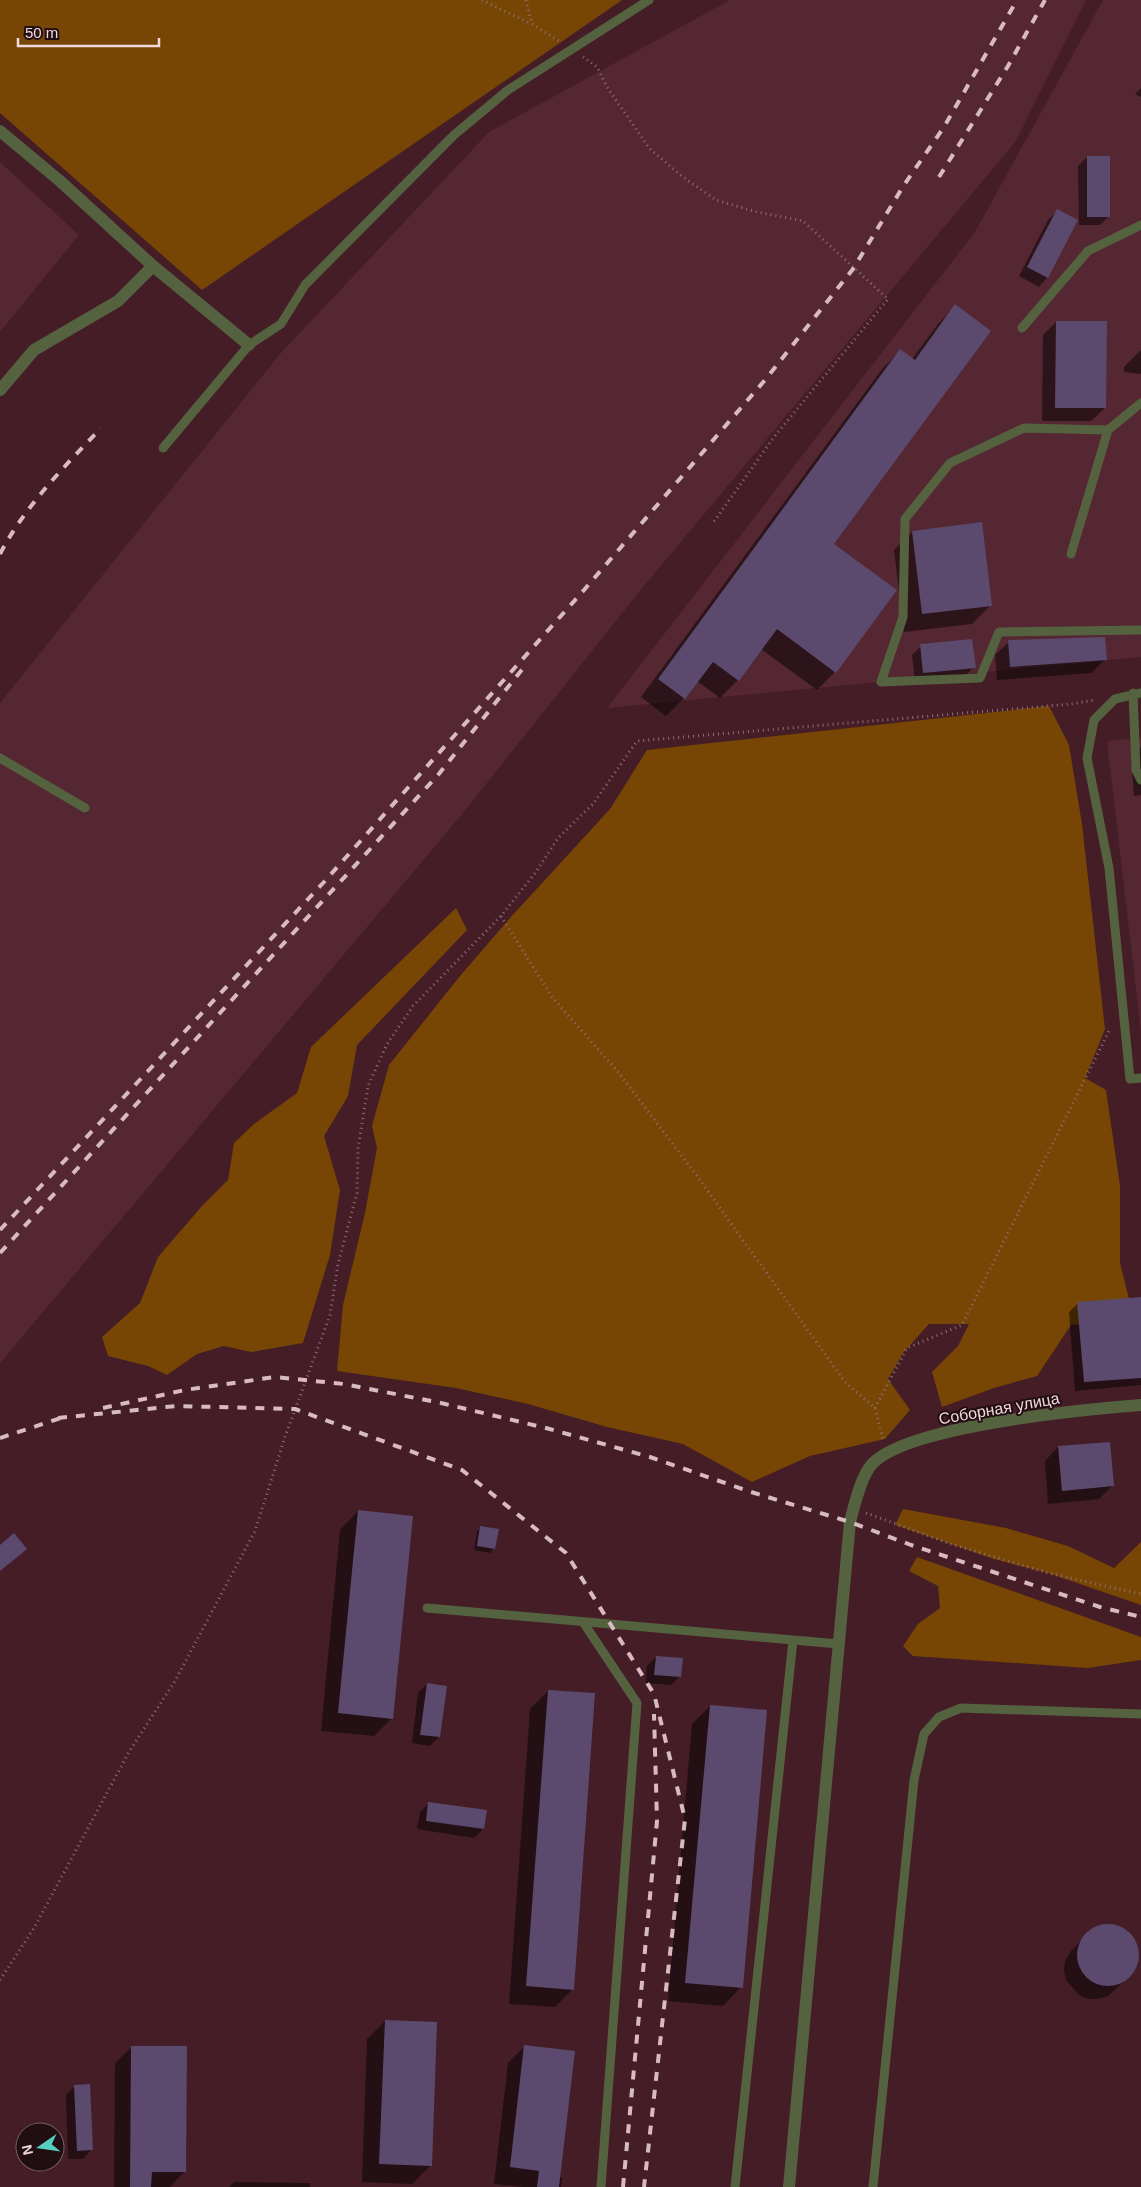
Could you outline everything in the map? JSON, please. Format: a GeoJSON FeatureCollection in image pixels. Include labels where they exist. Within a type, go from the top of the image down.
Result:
{"type":"FeatureCollection","features":[{"type":"Feature","properties":{"kind":"street"},"geometry":{"type":"LineString","coordinates":[[0,131],[60,181],[153,266],[249,345]]}},
{"type":"Feature","properties":{"kind":"street"},"geometry":{"type":"LineString","coordinates":[[0,390],[34,350],[118,301],[153,266]]}},
{"type":"Feature","properties":{"kind":"street","name":"Соборная улица"},"geometry":{"type":"LineString","coordinates":[[789,2187],[850,1522],[853,1508],[869,1467],[887,1453],[952,1430],[1081,1410],[1141,1405]]}},
{"type":"Feature","properties":{"kind":"lane"},"geometry":{"type":"LineString","coordinates":[[163,448],[249,345],[281,324],[305,285],[454,135],[508,90],[649,0]]}},
{"type":"Feature","properties":{"kind":"lane"},"geometry":{"type":"LineString","coordinates":[[1022,328],[1088,251],[1141,225]]}},
{"type":"Feature","properties":{"kind":"lane"},"geometry":{"type":"LineString","coordinates":[[1071,554],[1108,430],[1141,403]]}},
{"type":"Feature","properties":{"kind":"lane"},"geometry":{"type":"LineString","coordinates":[[1108,430],[1024,428],[950,463],[905,519],[903,617],[881,682],[980,678],[999,632],[1141,630]]}},
{"type":"Feature","properties":{"kind":"lane"},"geometry":{"type":"LineString","coordinates":[[1141,780],[1136,770],[1137,693],[1115,699],[1094,720],[1087,758],[1109,868],[1130,1078],[1141,1078]]}},
{"type":"Feature","properties":{"kind":"lane"},"geometry":{"type":"LineString","coordinates":[[0,758],[85,808]]}},
{"type":"Feature","properties":{"kind":"lane"},"geometry":{"type":"LineString","coordinates":[[427,1608],[839,1644]]}},
{"type":"Feature","properties":{"kind":"lane"},"geometry":{"type":"LineString","coordinates":[[583,1622],[637,1703],[601,2187]]}},
{"type":"Feature","properties":{"kind":"lane"},"geometry":{"type":"LineString","coordinates":[[735,2187],[793,1640]]}},
{"type":"Feature","properties":{"kind":"lane"},"geometry":{"type":"LineString","coordinates":[[873,2187],[913,1790],[924,1734],[938,1717],[961,1708],[1141,1714]]}},
{"type":"Feature","properties":{"kind":"path"},"geometry":{"type":"LineString","coordinates":[[482,0],[532,24],[596,67],[607,87],[649,148],[683,176],[716,200],[757,212],[802,221],[888,299],[774,438],[712,523]]}},
{"type":"Feature","properties":{"kind":"path"},"geometry":{"type":"LineString","coordinates":[[526,0],[532,24]]}},
{"type":"Feature","properties":{"kind":"path"},"geometry":{"type":"LineString","coordinates":[[0,1980],[34,1928],[129,1752],[175,1681],[255,1531],[284,1436],[330,1315],[338,1264],[357,1193],[358,1149],[368,1086],[388,1044],[413,1006],[501,916],[536,872],[558,838],[593,804],[637,740],[1071,704],[1098,699]]}},
{"type":"Feature","properties":{"kind":"path"},"geometry":{"type":"LineString","coordinates":[[501,916],[552,997],[620,1073],[697,1176],[845,1382],[875,1408],[887,1453]]}},
{"type":"Feature","properties":{"kind":"path"},"geometry":{"type":"LineString","coordinates":[[875,1408],[907,1348],[962,1325],[1110,1029]]}},
{"type":"Feature","properties":{"kind":"path"},"geometry":{"type":"LineString","coordinates":[[853,1508],[951,1544],[1039,1570],[1141,1594]]}},
{"type":"Feature","properties":{"kind":"shaded area"},"geometry":{"type":"Polygon","coordinates":[[[0,0],[622,0],[202,290],[0,113],[0,0]]]}},
{"type":"Feature","properties":{"kind":"shaded area"},"geometry":{"type":"Polygon","coordinates":[[[730,0],[1086,0],[1016,141],[639,592],[463,813],[0,1363],[0,703],[279,355],[489,132],[730,0]]]}},
{"type":"Feature","properties":{"kind":"shaded area"},"geometry":{"type":"Polygon","coordinates":[[[1103,0],[1141,0],[1141,657],[607,708],[975,232],[1103,0]]]}},
{"type":"Feature","properties":{"kind":"shaded area"},"geometry":{"type":"Polygon","coordinates":[[[0,162],[79,235],[0,332],[0,162]]]}},
{"type":"Feature","properties":{"kind":"shaded area"},"geometry":{"type":"Polygon","coordinates":[[[1049,706],[1069,745],[1082,824],[1105,1029],[1085,1078],[1106,1090],[1120,1186],[1120,1263],[1129,1299],[1110,1322],[1071,1325],[1037,1376],[994,1388],[942,1407],[932,1372],[958,1346],[969,1324],[929,1324],[903,1353],[888,1379],[910,1410],[885,1439],[810,1456],[752,1482],[683,1444],[607,1427],[528,1404],[456,1388],[337,1371],[343,1305],[365,1213],[377,1148],[372,1126],[389,1065],[460,976],[510,918],[610,809],[647,750],[1049,706]]]}},
{"type":"Feature","properties":{"kind":"shaded area"},"geometry":{"type":"Polygon","coordinates":[[[1141,738],[1141,1032],[1107,741],[1141,738]]]}},
{"type":"Feature","properties":{"kind":"shaded area"},"geometry":{"type":"Polygon","coordinates":[[[456,908],[467,930],[357,1045],[348,1096],[324,1136],[340,1190],[330,1255],[303,1343],[251,1352],[224,1346],[197,1354],[167,1375],[148,1366],[108,1356],[102,1337],[140,1303],[158,1257],[202,1206],[228,1180],[234,1143],[254,1124],[297,1093],[311,1047],[456,908]]]}},
{"type":"Feature","properties":{"kind":"shaded area"},"geometry":{"type":"Polygon","coordinates":[[[903,1509],[1006,1528],[1068,1546],[1114,1568],[1141,1542],[1141,1605],[1048,1573],[994,1559],[895,1525],[903,1509]]]}},
{"type":"Feature","properties":{"kind":"shaded area"},"geometry":{"type":"Polygon","coordinates":[[[917,1557],[1141,1637],[1141,1660],[1088,1668],[913,1656],[903,1646],[918,1624],[940,1608],[938,1586],[909,1571],[917,1557]]]}},
{"type":"Feature","properties":{"kind":"building"},"geometry":{"type":"Polygon","coordinates":[[[1087,156],[1110,156],[1110,217],[1087,217],[1087,156]]]}},
{"type":"Feature","properties":{"kind":"building"},"geometry":{"type":"Polygon","coordinates":[[[1057,209],[1078,220],[1048,278],[1027,267],[1057,209]]]}},
{"type":"Feature","properties":{"kind":"building"},"geometry":{"type":"Polygon","coordinates":[[[955,304],[991,331],[834,544],[897,590],[836,673],[777,629],[739,681],[713,662],[685,699],[658,679],[900,349],[915,360],[955,304]]]}},
{"type":"Feature","properties":{"kind":"building"},"geometry":{"type":"Polygon","coordinates":[[[1056,321],[1107,321],[1106,408],[1055,408],[1056,321]]]}},
{"type":"Feature","properties":{"kind":"building"},"geometry":{"type":"Polygon","coordinates":[[[982,522],[992,606],[922,614],[912,531],[982,522]]]}},
{"type":"Feature","properties":{"kind":"building"},"geometry":{"type":"Polygon","coordinates":[[[1105,637],[1107,660],[1010,667],[1008,640],[1105,637]]]}},
{"type":"Feature","properties":{"kind":"building"},"geometry":{"type":"Polygon","coordinates":[[[972,639],[976,668],[923,673],[920,644],[972,639]]]}},
{"type":"Feature","properties":{"kind":"building"},"geometry":{"type":"Polygon","coordinates":[[[1141,1297],[1141,1378],[1084,1382],[1077,1302],[1141,1297]]]}},
{"type":"Feature","properties":{"kind":"building"},"geometry":{"type":"Polygon","coordinates":[[[1110,1442],[1114,1486],[1062,1491],[1058,1446],[1110,1442]]]}},
{"type":"Feature","properties":{"kind":"building"},"geometry":{"type":"Polygon","coordinates":[[[358,1510],[413,1516],[393,1719],[338,1713],[358,1510]]]}},
{"type":"Feature","properties":{"kind":"building"},"geometry":{"type":"Polygon","coordinates":[[[480,1526],[499,1529],[495,1549],[477,1546],[480,1526]]]}},
{"type":"Feature","properties":{"kind":"building"},"geometry":{"type":"Polygon","coordinates":[[[14,1533],[27,1549],[0,1571],[0,1545],[14,1533]]]}},
{"type":"Feature","properties":{"kind":"building"},"geometry":{"type":"Polygon","coordinates":[[[656,1656],[683,1658],[681,1677],[654,1675],[656,1656]]]}},
{"type":"Feature","properties":{"kind":"building"},"geometry":{"type":"Polygon","coordinates":[[[427,1683],[447,1686],[440,1737],[420,1735],[427,1683]]]}},
{"type":"Feature","properties":{"kind":"building"},"geometry":{"type":"Polygon","coordinates":[[[548,1690],[595,1693],[574,1990],[526,1986],[548,1690]]]}},
{"type":"Feature","properties":{"kind":"building"},"geometry":{"type":"Polygon","coordinates":[[[710,1705],[767,1710],[743,1988],[685,1983],[710,1705]]]}},
{"type":"Feature","properties":{"kind":"building"},"geometry":{"type":"Polygon","coordinates":[[[428,1802],[487,1810],[484,1829],[426,1821],[428,1802]]]}},
{"type":"Feature","properties":{"kind":"building"},"geometry":{"type":"Polygon","coordinates":[[[1108,1924],[1120,1926],[1130,1933],[1137,1943],[1139,1955],[1137,1967],[1130,1977],[1120,1984],[1108,1986],[1096,1984],[1086,1977],[1079,1967],[1077,1955],[1079,1943],[1086,1933],[1096,1926],[1108,1924]]]}},
{"type":"Feature","properties":{"kind":"building"},"geometry":{"type":"Polygon","coordinates":[[[385,2020],[437,2022],[432,2166],[379,2164],[385,2020]]]}},
{"type":"Feature","properties":{"kind":"building"},"geometry":{"type":"Polygon","coordinates":[[[524,2045],[575,2051],[559,2187],[537,2187],[539,2171],[510,2167],[524,2045]]]}},
{"type":"Feature","properties":{"kind":"building"},"geometry":{"type":"Polygon","coordinates":[[[131,2046],[187,2046],[186,2172],[152,2172],[151,2187],[130,2187],[131,2046]]]}},
{"type":"Feature","properties":{"kind":"building"},"geometry":{"type":"Polygon","coordinates":[[[90,2084],[93,2150],[77,2151],[74,2085],[90,2084]]]}},
{"type":"Feature","properties":{"kind":"railway"},"geometry":{"type":"LineString","coordinates":[[0,1230],[324,882],[584,590],[765,380],[853,269],[904,185],[944,127],[1017,0]]}},
{"type":"Feature","properties":{"kind":"railway"},"geometry":{"type":"LineString","coordinates":[[939,177],[1008,66],[1045,0]]}},
{"type":"Feature","properties":{"kind":"railway"},"geometry":{"type":"LineString","coordinates":[[0,554],[33,503],[59,472],[101,428]]}},
{"type":"Feature","properties":{"kind":"railway"},"geometry":{"type":"LineString","coordinates":[[0,1253],[438,775],[524,667]]}},
{"type":"Feature","properties":{"kind":"railway"},"geometry":{"type":"LineString","coordinates":[[103,1408],[185,1390],[275,1377],[344,1384],[441,1403],[546,1428],[650,1457],[751,1492],[850,1522],[911,1545],[1100,1607],[1141,1617]]}},
{"type":"Feature","properties":{"kind":"railway"},"geometry":{"type":"LineString","coordinates":[[58,1418],[176,1406],[295,1409],[462,1470],[566,1553],[654,1694],[685,1819],[644,2187]]}},
{"type":"Feature","properties":{"kind":"railway"},"geometry":{"type":"LineString","coordinates":[[0,1438],[64,1417]]}},
{"type":"Feature","properties":{"kind":"railway"},"geometry":{"type":"LineString","coordinates":[[623,2187],[657,1821],[654,1714]]}}]}
